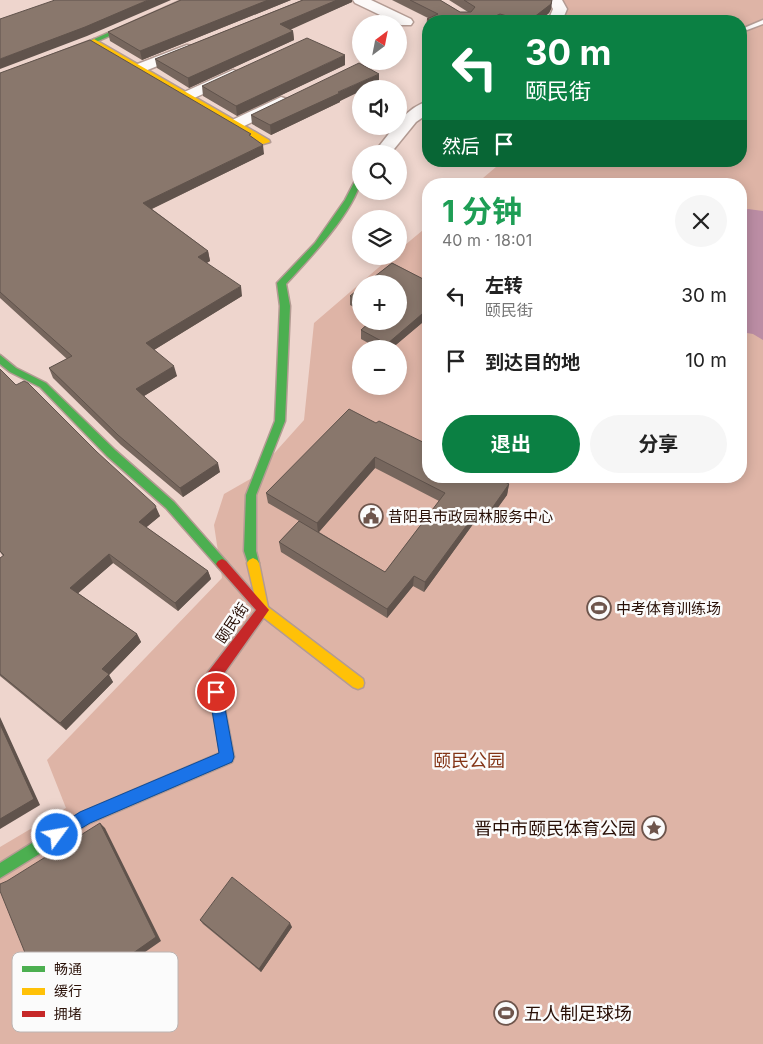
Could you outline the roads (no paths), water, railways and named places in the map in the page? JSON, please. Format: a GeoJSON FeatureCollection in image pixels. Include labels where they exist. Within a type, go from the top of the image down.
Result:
{"type":"FeatureCollection","features":[{"type":"Feature","properties":{"kind":"street"},"geometry":{"type":"LineString","coordinates":[[0,77],[94,41],[187,0]]}},
{"type":"Feature","properties":{"kind":"street"},"geometry":{"type":"LineString","coordinates":[[360,0],[391,15]]}},
{"type":"Feature","properties":{"kind":"street"},"geometry":{"type":"LineString","coordinates":[[555,0],[560,9],[557,15]]}},
{"type":"Feature","properties":{"kind":"street"},"geometry":{"type":"LineString","coordinates":[[94,41],[266,142]]}},
{"type":"Feature","properties":{"kind":"street"},"geometry":{"type":"LineString","coordinates":[[140,68],[202,43]]}},
{"type":"Feature","properties":{"kind":"street"},"geometry":{"type":"LineString","coordinates":[[187,96],[250,67]]}},
{"type":"Feature","properties":{"kind":"street"},"geometry":{"type":"LineString","coordinates":[[236,124],[296,95]]}},
{"type":"Feature","properties":{"kind":"street"},"geometry":{"type":"LineString","coordinates":[[388,145],[410,119],[422,111]]}},
{"type":"Feature","properties":{"kind":"street"},"geometry":{"type":"LineString","coordinates":[[352,193],[318,245],[281,283],[285,306],[280,421],[251,495],[250,551],[262,610],[358,682]]}},
{"type":"Feature","properties":{"kind":"street","name":"颐民街"},"geometry":{"type":"LineString","coordinates":[[0,358],[13,370],[42,385],[111,453],[170,505],[262,610],[213,676],[227,757],[85,818],[0,871]]}},
{"type":"Feature","properties":{"kind":"lane"},"geometry":{"type":"LineString","coordinates":[[747,28],[763,22]]}},
{"type":"Feature","properties":{"kind":"place","name":"昔阳县市政园林服务中心"},"geometry":{"type":"Point","coordinates":[371,516]}},
{"type":"Feature","properties":{"kind":"place","name":"中考体育训练场"},"geometry":{"type":"Point","coordinates":[599,608]}},
{"type":"Feature","properties":{"kind":"place","name":"晋中市颐民体育公园"},"geometry":{"type":"Point","coordinates":[654,828]}},
{"type":"Feature","properties":{"kind":"place","name":"五人制足球场"},"geometry":{"type":"Point","coordinates":[506,1013]}},
{"type":"Feature","properties":{"kind":"park label","name":"颐民公园"},"geometry":{"type":"Point","coordinates":[469,760]}}]}
